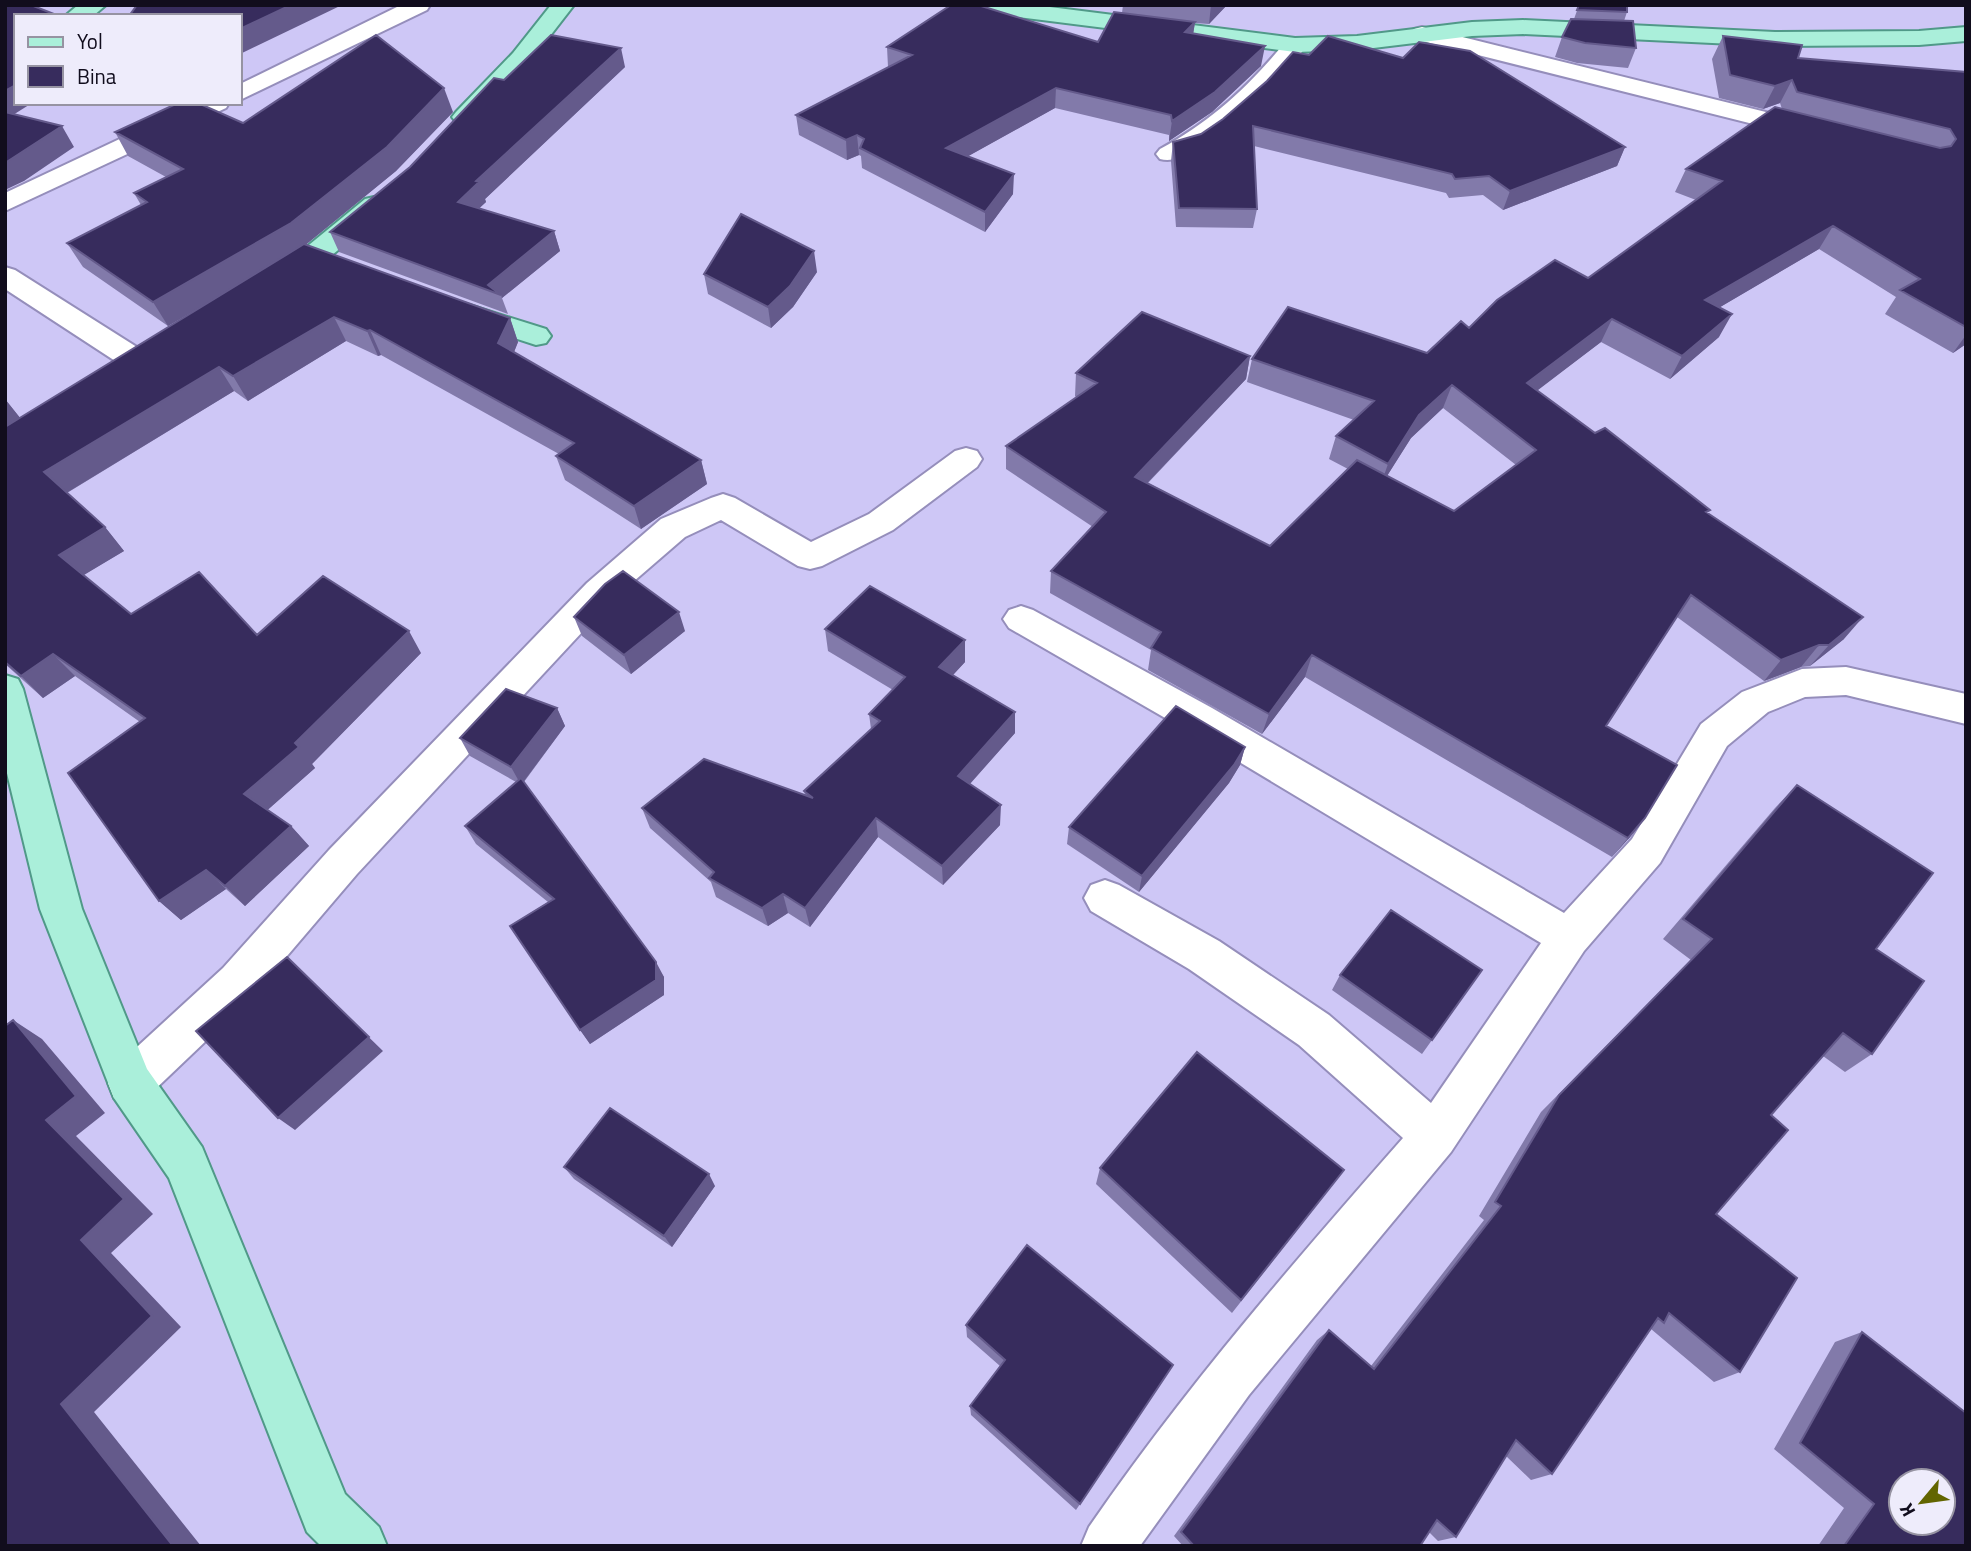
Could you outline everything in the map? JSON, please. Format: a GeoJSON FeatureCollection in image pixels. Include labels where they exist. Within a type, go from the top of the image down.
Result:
{"type":"FeatureCollection","features":[{"type":"Feature","properties":{"kind":"main road"},"geometry":{"type":"LineString","coordinates":[[79,14],[95,5]]}},
{"type":"Feature","properties":{"kind":"main road"},"geometry":{"type":"LineString","coordinates":[[446,137],[521,58],[563,5]]}},
{"type":"Feature","properties":{"kind":"main road"},"geometry":{"type":"LineString","coordinates":[[978,5],[1295,45],[1357,43],[1422,34],[1523,27],[1775,39],[1919,38],[1966,34]]}},
{"type":"Feature","properties":{"kind":"main road"},"geometry":{"type":"LineString","coordinates":[[258,288],[326,259],[397,187]]}},
{"type":"Feature","properties":{"kind":"main road"},"geometry":{"type":"LineString","coordinates":[[436,301],[536,336]]}},
{"type":"Feature","properties":{"kind":"main road"},"geometry":{"type":"LineString","coordinates":[[5,689],[61,909],[130,1083],[186,1163],[326,1513],[360,1546]]}},
{"type":"Feature","properties":{"kind":"street"},"geometry":{"type":"LineString","coordinates":[[242,92],[419,5]]}},
{"type":"Feature","properties":{"kind":"street"},"geometry":{"type":"LineString","coordinates":[[1422,34],[1837,137]]}},
{"type":"Feature","properties":{"kind":"street"},"geometry":{"type":"LineString","coordinates":[[1169,154],[1205,135],[1255,94],[1295,45]]}},
{"type":"Feature","properties":{"kind":"street"},"geometry":{"type":"LineString","coordinates":[[5,203],[213,105]]}},
{"type":"Feature","properties":{"kind":"street"},"geometry":{"type":"LineString","coordinates":[[5,276],[139,363]]}},
{"type":"Feature","properties":{"kind":"street"},"geometry":{"type":"LineString","coordinates":[[130,1083],[239,982],[343,862],[599,592],[673,528],[723,506],[810,557],[881,522],[966,459]]}},
{"type":"Feature","properties":{"kind":"street"},"geometry":{"type":"LineString","coordinates":[[1021,619],[1211,726],[1569,938]]}},
{"type":"Feature","properties":{"kind":"street"},"geometry":{"type":"LineString","coordinates":[[1108,1546],[1147,1487],[1271,1325],[1381,1201],[1407,1164],[1435,1136],[1569,938],[1646,851],[1714,735],[1755,702],[1802,682],[1846,681],[1966,709]]}},
{"type":"Feature","properties":{"kind":"street"},"geometry":{"type":"LineString","coordinates":[[1105,898],[1204,954],[1314,1030],[1435,1136]]}},
{"type":"Feature","properties":{"kind":"building"},"geometry":{"type":"Polygon","coordinates":[[[5,5],[31,5],[54,14],[14,14],[14,86],[5,91],[5,5]]]}},
{"type":"Feature","properties":{"kind":"building"},"geometry":{"type":"Polygon","coordinates":[[[137,5],[291,5],[242,28],[242,14],[130,14],[137,5]]]}},
{"type":"Feature","properties":{"kind":"building"},"geometry":{"type":"Polygon","coordinates":[[[951,5],[978,5],[1098,42],[1114,12],[1195,22],[1185,32],[1265,46],[1215,92],[1172,121],[1171,115],[1056,88],[946,148],[1014,174],[985,212],[860,148],[864,139],[857,135],[846,140],[796,115],[912,55],[887,47],[951,5]]]}},
{"type":"Feature","properties":{"kind":"building"},"geometry":{"type":"Polygon","coordinates":[[[1579,5],[1627,5],[1627,12],[1577,10],[1579,5]]]}},
{"type":"Feature","properties":{"kind":"building"},"geometry":{"type":"Polygon","coordinates":[[[1571,19],[1633,21],[1636,48],[1585,43],[1562,37],[1571,19]]]}},
{"type":"Feature","properties":{"kind":"building"},"geometry":{"type":"Polygon","coordinates":[[[376,35],[444,88],[387,147],[291,223],[153,302],[67,243],[147,202],[134,193],[183,169],[115,132],[174,105],[202,105],[243,123],[376,35]]]}},
{"type":"Feature","properties":{"kind":"building"},"geometry":{"type":"Polygon","coordinates":[[[551,35],[621,48],[476,181],[479,182],[458,202],[554,231],[488,285],[501,295],[330,232],[410,167],[494,78],[504,80],[551,35]]]}},
{"type":"Feature","properties":{"kind":"building"},"geometry":{"type":"Polygon","coordinates":[[[1328,36],[1403,58],[1419,42],[1470,51],[1625,147],[1510,191],[1489,176],[1455,179],[1452,174],[1253,126],[1257,209],[1179,208],[1173,142],[1201,134],[1223,119],[1267,81],[1293,52],[1309,55],[1328,36]]]}},
{"type":"Feature","properties":{"kind":"building"},"geometry":{"type":"Polygon","coordinates":[[[1723,36],[1802,45],[1798,58],[1966,72],[1966,327],[1900,290],[1920,279],[1833,226],[1705,300],[1732,314],[1682,356],[1612,319],[1527,383],[1595,433],[1605,428],[1710,510],[1706,512],[1863,617],[1829,645],[1819,645],[1781,660],[1691,595],[1606,726],[1677,765],[1645,818],[1628,838],[1312,655],[1269,714],[1151,648],[1161,632],[1051,571],[1106,512],[1006,446],[1097,383],[1076,373],[1142,312],[1250,356],[1135,477],[1270,546],[1357,460],[1454,511],[1536,450],[1452,385],[1419,415],[1388,464],[1336,436],[1374,401],[1252,359],[1288,307],[1427,353],[1461,321],[1469,328],[1497,300],[1555,260],[1588,278],[1722,181],[1686,169],[1775,107],[1940,148],[1951,146],[1956,139],[1950,129],[1797,92],[1792,80],[1775,86],[1730,75],[1723,36]]]}},
{"type":"Feature","properties":{"kind":"building"},"geometry":{"type":"Polygon","coordinates":[[[5,112],[62,126],[5,163],[5,112]]]}},
{"type":"Feature","properties":{"kind":"building"},"geometry":{"type":"Polygon","coordinates":[[[741,214],[814,251],[790,286],[768,307],[704,274],[741,214]]]}},
{"type":"Feature","properties":{"kind":"building"},"geometry":{"type":"Polygon","coordinates":[[[304,244],[510,318],[498,343],[701,460],[634,506],[556,456],[574,443],[370,330],[334,317],[233,376],[219,367],[44,472],[105,527],[59,555],[131,614],[199,572],[257,635],[323,576],[409,631],[295,743],[299,747],[244,794],[291,826],[225,886],[206,870],[159,901],[68,773],[145,718],[53,654],[21,676],[5,662],[5,427],[304,244]]]}},
{"type":"Feature","properties":{"kind":"building"},"geometry":{"type":"Polygon","coordinates":[[[623,571],[679,612],[624,655],[574,617],[605,584],[623,571]]]}},
{"type":"Feature","properties":{"kind":"building"},"geometry":{"type":"Polygon","coordinates":[[[870,586],[965,640],[939,667],[1015,712],[958,776],[1001,805],[942,866],[876,818],[805,908],[783,894],[762,908],[709,878],[714,872],[642,808],[704,759],[813,798],[804,791],[880,721],[869,714],[905,677],[825,629],[870,586]]]}},
{"type":"Feature","properties":{"kind":"building"},"geometry":{"type":"Polygon","coordinates":[[[506,689],[557,708],[511,767],[460,738],[506,689]]]}},
{"type":"Feature","properties":{"kind":"building"},"geometry":{"type":"Polygon","coordinates":[[[1176,706],[1245,747],[1234,765],[1142,876],[1069,827],[1176,706]]]}},
{"type":"Feature","properties":{"kind":"building"},"geometry":{"type":"Polygon","coordinates":[[[521,778],[656,962],[656,980],[580,1030],[510,926],[554,899],[465,826],[521,778]]]}},
{"type":"Feature","properties":{"kind":"building"},"geometry":{"type":"Polygon","coordinates":[[[1797,785],[1933,873],[1876,949],[1924,981],[1872,1054],[1843,1033],[1771,1115],[1788,1130],[1716,1214],[1797,1278],[1740,1372],[1669,1313],[1664,1323],[1658,1318],[1552,1474],[1516,1440],[1456,1537],[1437,1520],[1420,1546],[1194,1546],[1181,1532],[1329,1330],[1374,1369],[1501,1206],[1495,1202],[1559,1095],[1712,939],[1683,919],[1797,785]]]}},
{"type":"Feature","properties":{"kind":"building"},"geometry":{"type":"Polygon","coordinates":[[[1391,910],[1482,970],[1432,1040],[1340,975],[1391,910]]]}},
{"type":"Feature","properties":{"kind":"building"},"geometry":{"type":"Polygon","coordinates":[[[287,957],[369,1037],[278,1118],[196,1031],[287,957]]]}},
{"type":"Feature","properties":{"kind":"building"},"geometry":{"type":"Polygon","coordinates":[[[13,1020],[76,1096],[46,1120],[124,1199],[81,1240],[152,1316],[61,1404],[173,1546],[5,1546],[5,1026],[13,1020]]]}},
{"type":"Feature","properties":{"kind":"building"},"geometry":{"type":"Polygon","coordinates":[[[1197,1052],[1344,1170],[1241,1300],[1100,1168],[1197,1052]]]}},
{"type":"Feature","properties":{"kind":"building"},"geometry":{"type":"Polygon","coordinates":[[[610,1108],[709,1174],[664,1236],[564,1167],[610,1108]]]}},
{"type":"Feature","properties":{"kind":"building"},"geometry":{"type":"Polygon","coordinates":[[[1027,1245],[1173,1365],[1080,1504],[970,1406],[1005,1360],[966,1325],[1027,1245]]]}},
{"type":"Feature","properties":{"kind":"building"},"geometry":{"type":"Polygon","coordinates":[[[1862,1332],[1966,1413],[1966,1546],[1844,1546],[1874,1504],[1800,1443],[1862,1332]]]}}]}
